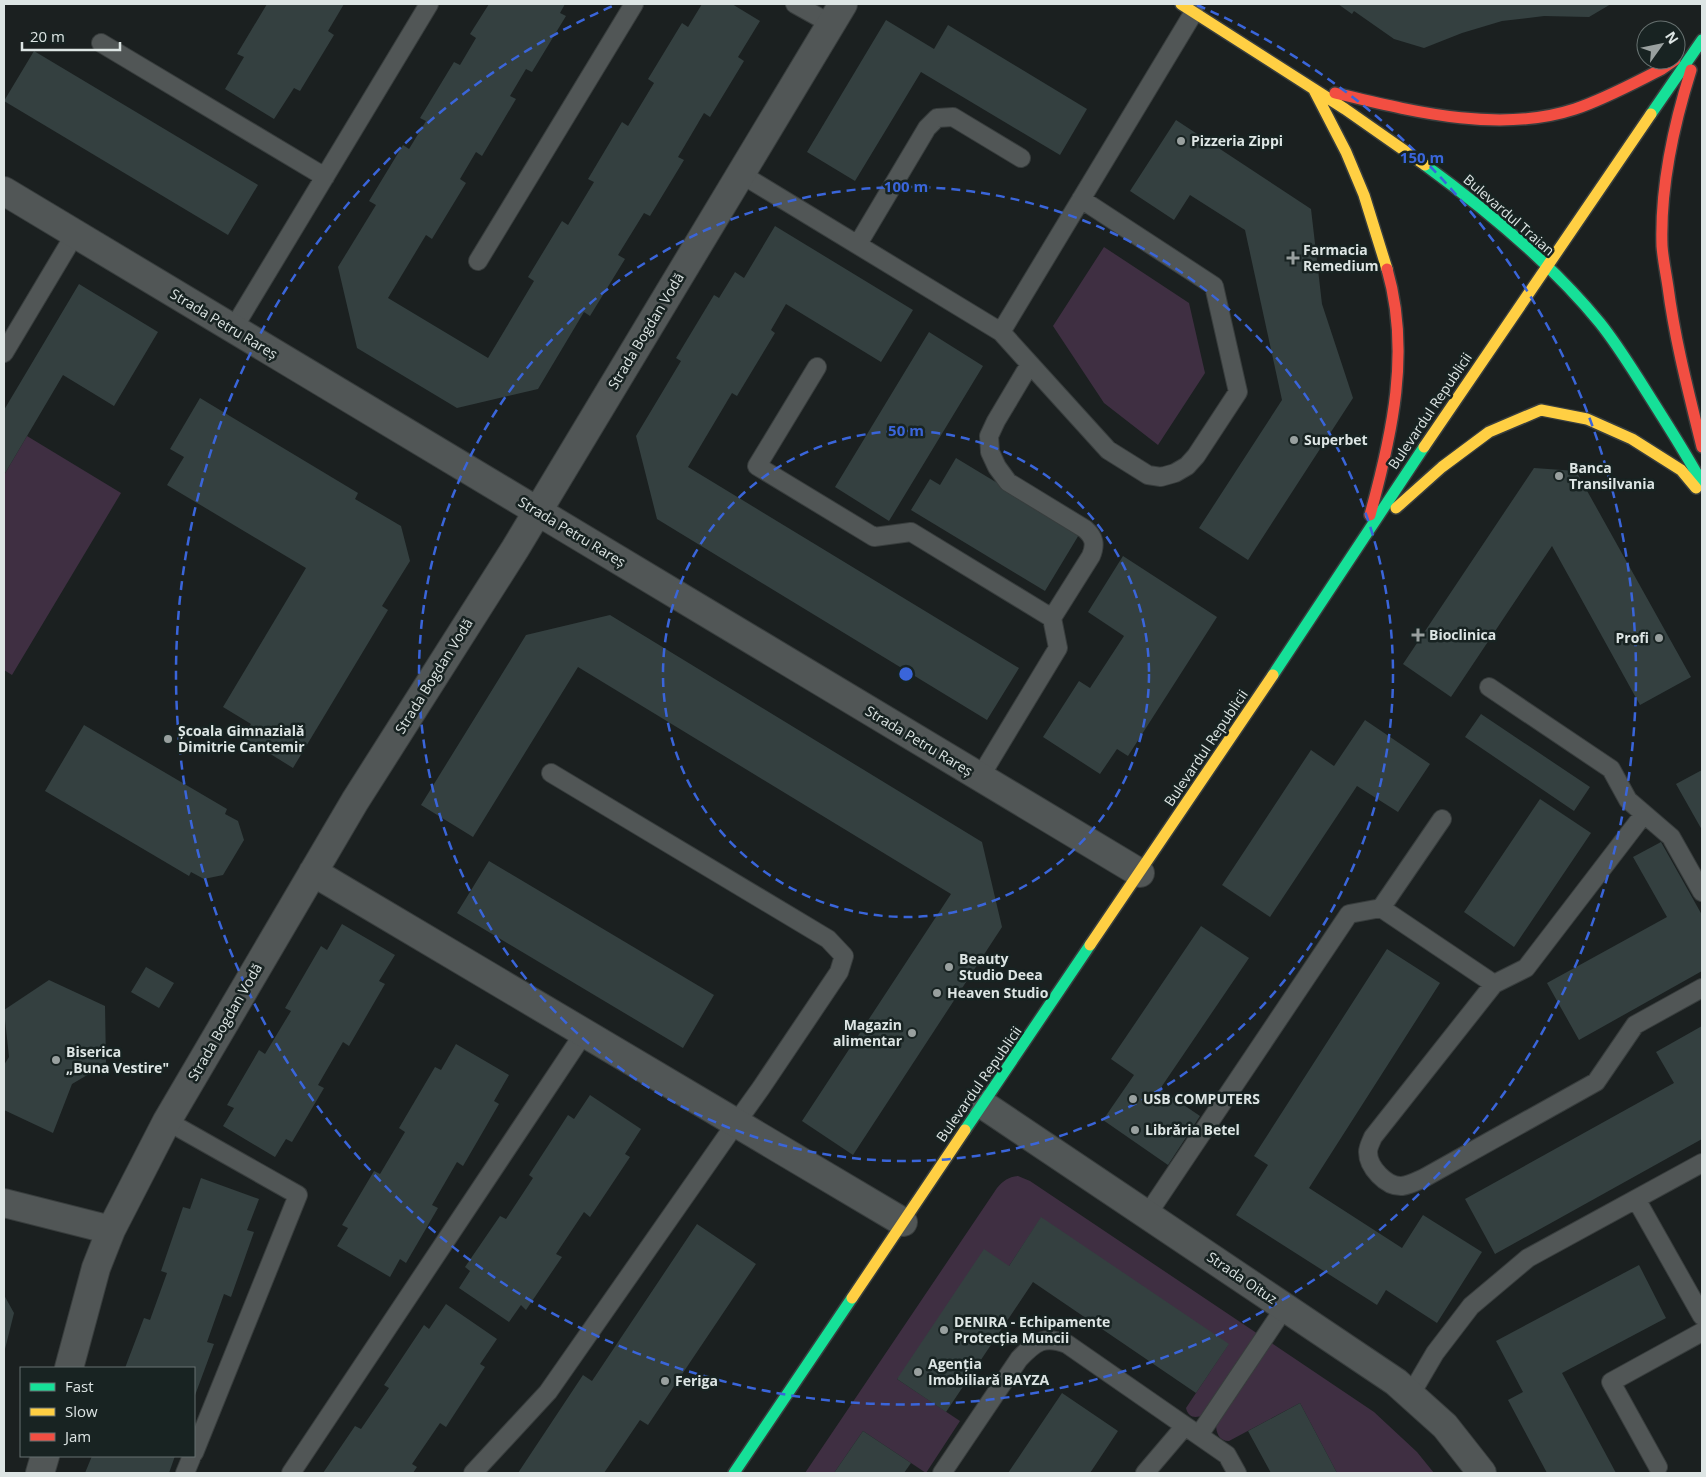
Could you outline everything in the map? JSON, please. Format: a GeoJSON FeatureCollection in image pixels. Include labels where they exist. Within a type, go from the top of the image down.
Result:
{"type":"FeatureCollection","features":[{"type":"Feature","properties":{"kind":"street","name":"Bulevardul Traian"},"geometry":{"type":"LineString","coordinates":[[1188,8],[1313,87],[1452,185],[1546,267],[1594,316],[1620,350],[1676,437],[1702,483]]}},
{"type":"Feature","properties":{"kind":"street","name":"Strada Bogdan Vodă"},"geometry":{"type":"LineString","coordinates":[[69,1367],[96,1268],[112,1230],[167,1121],[354,801],[538,512],[837,14]]}},
{"type":"Feature","properties":{"kind":"street"},"geometry":{"type":"LineString","coordinates":[[1686,53],[1701,42]]}},
{"type":"Feature","properties":{"kind":"street"},"geometry":{"type":"LineString","coordinates":[[1701,42],[1685,91],[1673,140],[1664,190],[1662,242],[1670,308],[1702,447]]}},
{"type":"Feature","properties":{"kind":"street","name":"Bulevardul Republicii"},"geometry":{"type":"LineString","coordinates":[[734,1473],[902,1222],[1140,873],[1461,392],[1701,42]]}},
{"type":"Feature","properties":{"kind":"street"},"geometry":{"type":"LineString","coordinates":[[1313,87],[1418,113],[1473,119],[1529,119],[1575,109],[1660,70]]}},
{"type":"Feature","properties":{"kind":"street"},"geometry":{"type":"LineString","coordinates":[[1313,87],[1339,135],[1362,186],[1380,240],[1394,297],[1398,356],[1394,416],[1381,478],[1361,543]]}},
{"type":"Feature","properties":{"kind":"street","name":"Strada Petru Rareș"},"geometry":{"type":"LineString","coordinates":[[4,191],[1140,873]]}},
{"type":"Feature","properties":{"kind":"street"},"geometry":{"type":"LineString","coordinates":[[1361,543],[1401,504],[1465,449],[1489,432],[1541,410],[1587,419],[1632,439],[1681,470],[1702,494]]}},
{"type":"Feature","properties":{"kind":"street"},"geometry":{"type":"LineString","coordinates":[[313,872],[902,1222]]}},
{"type":"Feature","properties":{"kind":"street","name":"Strada Oituz"},"geometry":{"type":"LineString","coordinates":[[982,1104],[1396,1382],[1445,1426],[1482,1473]]}},
{"type":"Feature","properties":{"kind":"street"},"geometry":{"type":"LineString","coordinates":[[4,1203],[112,1230]]}},
{"type":"Feature","properties":{"kind":"street"},"geometry":{"type":"LineString","coordinates":[[40,1473],[45,1457]]}},
{"type":"Feature","properties":{"kind":"lane"},"geometry":{"type":"LineString","coordinates":[[233,329],[429,4]]}},
{"type":"Feature","properties":{"kind":"lane"},"geometry":{"type":"LineString","coordinates":[[478,260],[634,4]]}},
{"type":"Feature","properties":{"kind":"lane"},"geometry":{"type":"LineString","coordinates":[[795,4],[837,14]]}},
{"type":"Feature","properties":{"kind":"lane"},"geometry":{"type":"LineString","coordinates":[[1001,332],[1158,68],[1188,8]]}},
{"type":"Feature","properties":{"kind":"lane"},"geometry":{"type":"LineString","coordinates":[[101,43],[324,177]]}},
{"type":"Feature","properties":{"kind":"lane"},"geometry":{"type":"LineString","coordinates":[[858,244],[927,128],[937,118],[953,117],[1021,158]]}},
{"type":"Feature","properties":{"kind":"lane"},"geometry":{"type":"LineString","coordinates":[[741,174],[1001,332],[1108,450],[1148,475],[1161,477],[1174,473],[1186,466],[1196,456],[1238,392],[1214,286],[1081,199]]}},
{"type":"Feature","properties":{"kind":"lane"},"geometry":{"type":"LineString","coordinates":[[4,352],[75,234]]}},
{"type":"Feature","properties":{"kind":"lane"},"geometry":{"type":"LineString","coordinates":[[980,777],[1058,648],[1052,618],[1092,556],[1094,549],[1091,534],[1085,529],[1008,482],[997,467],[990,452],[989,436],[1030,364]]}},
{"type":"Feature","properties":{"kind":"lane"},"geometry":{"type":"LineString","coordinates":[[817,367],[757,466],[874,537],[911,532],[1052,618]]}},
{"type":"Feature","properties":{"kind":"lane"},"geometry":{"type":"LineString","coordinates":[[1489,687],[1611,769],[1628,800],[1671,837],[1702,892]]}},
{"type":"Feature","properties":{"kind":"lane"},"geometry":{"type":"LineString","coordinates":[[472,1473],[548,1392],[761,1088],[839,972],[844,956],[828,939],[551,773]]}},
{"type":"Feature","properties":{"kind":"lane"},"geometry":{"type":"LineString","coordinates":[[1644,814],[1526,968],[1494,984],[1373,1137],[1369,1145],[1368,1154],[1376,1171],[1390,1183],[1400,1186],[1424,1178],[1596,1082],[1635,1026],[1702,988]]}},
{"type":"Feature","properties":{"kind":"lane"},"geometry":{"type":"LineString","coordinates":[[1381,908],[1442,819]]}},
{"type":"Feature","properties":{"kind":"lane"},"geometry":{"type":"LineString","coordinates":[[1147,1215],[1349,914],[1381,908],[1494,984]]}},
{"type":"Feature","properties":{"kind":"lane"},"geometry":{"type":"LineString","coordinates":[[291,1473],[584,1033]]}},
{"type":"Feature","properties":{"kind":"lane"},"geometry":{"type":"LineString","coordinates":[[167,1121],[298,1195],[195,1449]]}},
{"type":"Feature","properties":{"kind":"lane"},"geometry":{"type":"LineString","coordinates":[[1411,1394],[1435,1353],[1471,1306],[1528,1258],[1702,1163]]}},
{"type":"Feature","properties":{"kind":"lane"},"geometry":{"type":"LineString","coordinates":[[1636,1199],[1702,1316]]}},
{"type":"Feature","properties":{"kind":"lane"},"geometry":{"type":"LineString","coordinates":[[1145,1473],[1192,1431],[1285,1307]]}},
{"type":"Feature","properties":{"kind":"lane"},"geometry":{"type":"LineString","coordinates":[[1658,1467],[1611,1382],[1702,1332]]}},
{"type":"Feature","properties":{"kind":"lane"},"geometry":{"type":"LineString","coordinates":[[942,1473],[1019,1358],[1027,1350],[1045,1340],[1054,1340],[1066,1344],[1227,1455],[1237,1473]]}},
{"type":"Feature","properties":{"kind":"lane"},"geometry":{"type":"LineString","coordinates":[[185,1473],[192,1457]]}},
{"type":"Feature","properties":{"kind":"shaded area"},"geometry":{"type":"Polygon","coordinates":[[[1104,247],[1189,303],[1205,373],[1158,445],[1104,403],[1053,326],[1104,247]]]}},
{"type":"Feature","properties":{"kind":"shaded area"},"geometry":{"type":"Polygon","coordinates":[[[27,436],[121,493],[12,675],[4,670],[4,475],[27,436]]]}},
{"type":"Feature","properties":{"kind":"shaded area"},"geometry":{"type":"Polygon","coordinates":[[[1018,1176],[1030,1181],[1258,1334],[1203,1415],[1192,1416],[1186,1408],[1228,1345],[1041,1218],[1009,1266],[897,1379],[960,1421],[926,1473],[863,1431],[834,1473],[805,1473],[997,1188],[1011,1177],[1018,1176]]]}},
{"type":"Feature","properties":{"kind":"shaded area"},"geometry":{"type":"Polygon","coordinates":[[[1270,1342],[1374,1412],[1417,1452],[1434,1473],[1337,1473],[1300,1403],[1229,1441],[1220,1438],[1217,1433],[1216,1424],[1270,1342]]]}},
{"type":"Feature","properties":{"kind":"building"},"geometry":{"type":"Polygon","coordinates":[[[267,4],[344,4],[328,31],[334,35],[300,91],[294,88],[274,119],[225,89],[244,57],[237,54],[267,4]]]}},
{"type":"Feature","properties":{"kind":"building"},"geometry":{"type":"Polygon","coordinates":[[[489,4],[565,4],[560,13],[566,16],[532,72],[526,69],[510,96],[516,99],[482,156],[476,152],[460,179],[466,183],[432,239],[426,235],[388,298],[488,358],[534,281],[528,277],[562,221],[568,225],[594,182],[588,179],[622,122],[628,126],[654,83],[648,79],[682,23],[688,27],[702,4],[732,4],[760,21],[738,57],[744,61],[710,117],[704,113],[678,157],[684,160],[650,216],[644,213],[618,255],[625,259],[590,316],[584,312],[538,389],[457,408],[357,348],[338,267],[376,205],[369,201],[403,145],[409,149],[426,121],[420,118],[454,62],[460,65],[476,38],[470,34],[489,4]]]}},
{"type":"Feature","properties":{"kind":"building"},"geometry":{"type":"Polygon","coordinates":[[[1338,4],[1611,4],[1589,17],[1544,16],[1502,21],[1462,33],[1424,48],[1394,39],[1354,11],[1352,14],[1338,4]]]}},
{"type":"Feature","properties":{"kind":"building"},"geometry":{"type":"Polygon","coordinates":[[[886,20],[934,49],[948,25],[1087,109],[1060,155],[921,72],[855,181],[807,152],[886,20]]]}},
{"type":"Feature","properties":{"kind":"building"},"geometry":{"type":"Polygon","coordinates":[[[34,51],[258,185],[228,235],[4,101],[34,51]]]}},
{"type":"Feature","properties":{"kind":"building"},"geometry":{"type":"Polygon","coordinates":[[[1176,120],[1311,209],[1322,304],[1353,398],[1248,560],[1199,528],[1282,400],[1245,230],[1190,195],[1174,220],[1130,191],[1176,120]]]}},
{"type":"Feature","properties":{"kind":"building"},"geometry":{"type":"Polygon","coordinates":[[[775,226],[913,310],[881,362],[786,304],[771,330],[775,333],[737,396],[732,393],[688,467],[1019,668],[987,720],[657,519],[636,436],[681,361],[676,358],[714,295],[719,298],[735,272],[744,278],[775,226]]]}},
{"type":"Feature","properties":{"kind":"building"},"geometry":{"type":"Polygon","coordinates":[[[79,284],[158,332],[114,406],[63,375],[4,475],[4,410],[79,284]]]}},
{"type":"Feature","properties":{"kind":"building"},"geometry":{"type":"Polygon","coordinates":[[[929,332],[983,366],[889,521],[835,487],[929,332]]]}},
{"type":"Feature","properties":{"kind":"building"},"geometry":{"type":"Polygon","coordinates":[[[200,398],[358,493],[355,499],[401,526],[410,561],[382,606],[388,610],[293,768],[243,737],[251,724],[223,707],[306,568],[167,485],[184,457],[170,449],[200,398]]]}},
{"type":"Feature","properties":{"kind":"building"},"geometry":{"type":"Polygon","coordinates":[[[956,458],[1080,533],[1045,591],[911,510],[930,479],[940,485],[956,458]]]}},
{"type":"Feature","properties":{"kind":"building"},"geometry":{"type":"Polygon","coordinates":[[[1534,468],[1576,471],[1691,677],[1640,705],[1552,546],[1451,697],[1403,664],[1534,468]]]}},
{"type":"Feature","properties":{"kind":"building"},"geometry":{"type":"Polygon","coordinates":[[[1123,556],[1217,617],[1128,756],[1117,749],[1100,774],[1043,737],[1079,681],[1090,688],[1124,636],[1088,612],[1123,556]]]}},
{"type":"Feature","properties":{"kind":"building"},"geometry":{"type":"Polygon","coordinates":[[[610,615],[982,842],[1002,927],[853,1155],[802,1121],[951,894],[578,667],[473,837],[421,805],[526,635],[610,615]]]}},
{"type":"Feature","properties":{"kind":"building"},"geometry":{"type":"Polygon","coordinates":[[[1481,714],[1590,787],[1574,811],[1465,737],[1481,714]]]}},
{"type":"Feature","properties":{"kind":"building"},"geometry":{"type":"Polygon","coordinates":[[[1365,720],[1430,764],[1398,812],[1357,786],[1270,917],[1222,885],[1311,750],[1334,766],[1365,720]]]}},
{"type":"Feature","properties":{"kind":"building"},"geometry":{"type":"Polygon","coordinates":[[[84,725],[227,809],[225,814],[238,821],[244,840],[223,875],[204,879],[191,872],[189,876],[45,791],[84,725]]]}},
{"type":"Feature","properties":{"kind":"building"},"geometry":{"type":"Polygon","coordinates":[[[1702,770],[1702,830],[1676,784],[1702,770]]]}},
{"type":"Feature","properties":{"kind":"building"},"geometry":{"type":"Polygon","coordinates":[[[1540,799],[1591,833],[1514,947],[1464,912],[1540,799]]]}},
{"type":"Feature","properties":{"kind":"building"},"geometry":{"type":"Polygon","coordinates":[[[1661,842],[1702,915],[1702,971],[1579,1040],[1547,983],[1667,917],[1633,857],[1661,842]]]}},
{"type":"Feature","properties":{"kind":"building"},"geometry":{"type":"Polygon","coordinates":[[[489,861],[714,995],[683,1048],[457,913],[489,861]]]}},
{"type":"Feature","properties":{"kind":"building"},"geometry":{"type":"Polygon","coordinates":[[[342,924],[395,955],[379,981],[385,984],[349,1046],[343,1042],[318,1085],[324,1088],[292,1142],[286,1139],[275,1157],[223,1126],[234,1108],[227,1105],[259,1050],[265,1054],[291,1011],[285,1008],[321,946],[327,950],[342,924]]]}},
{"type":"Feature","properties":{"kind":"building"},"geometry":{"type":"Polygon","coordinates":[[[1201,926],[1249,958],[1160,1089],[1200,1116],[1168,1165],[1103,1120],[1134,1075],[1111,1059],[1201,926]]]}},
{"type":"Feature","properties":{"kind":"building"},"geometry":{"type":"Polygon","coordinates":[[[1387,949],[1440,983],[1309,1188],[1402,1248],[1423,1215],[1482,1252],[1437,1323],[1386,1290],[1377,1305],[1236,1215],[1268,1165],[1254,1156],[1387,949]]]}},
{"type":"Feature","properties":{"kind":"building"},"geometry":{"type":"Polygon","coordinates":[[[146,967],[174,983],[159,1008],[131,992],[146,967]]]}},
{"type":"Feature","properties":{"kind":"building","name":"Biserica „Buna Vestire\""},"geometry":{"type":"Polygon","coordinates":[[[49,980],[105,1006],[106,1064],[72,1084],[53,1133],[4,1110],[4,1065],[9,1057],[4,1010],[49,980]]]}},
{"type":"Feature","properties":{"kind":"building"},"geometry":{"type":"Polygon","coordinates":[[[1702,1026],[1702,1139],[1495,1254],[1465,1199],[1674,1083],[1656,1052],[1702,1026]]]}},
{"type":"Feature","properties":{"kind":"building"},"geometry":{"type":"Polygon","coordinates":[[[456,1044],[509,1075],[494,1101],[499,1104],[463,1166],[457,1162],[432,1205],[438,1208],[406,1263],[400,1259],[390,1277],[337,1246],[348,1228],[342,1225],[374,1171],[380,1174],[405,1132],[399,1128],[435,1067],[441,1070],[456,1044]]]}},
{"type":"Feature","properties":{"kind":"building"},"geometry":{"type":"Polygon","coordinates":[[[590,1095],[641,1129],[625,1154],[630,1157],[590,1217],[584,1212],[556,1254],[562,1257],[526,1310],[521,1305],[509,1322],[459,1288],[470,1271],[465,1267],[500,1216],[506,1219],[533,1178],[529,1175],[568,1115],[574,1119],[590,1095]]]}},
{"type":"Feature","properties":{"kind":"building"},"geometry":{"type":"Polygon","coordinates":[[[201,1178],[259,1199],[247,1230],[254,1232],[231,1297],[224,1294],[207,1342],[214,1344],[195,1395],[195,1367],[125,1367],[144,1318],[150,1320],[167,1273],[161,1271],[183,1207],[190,1209],[201,1178]]]}},
{"type":"Feature","properties":{"kind":"building"},"geometry":{"type":"Polygon","coordinates":[[[1041,1217],[1229,1344],[1196,1393],[1033,1282],[946,1412],[897,1379],[984,1249],[1009,1266],[1041,1217]]]}},
{"type":"Feature","properties":{"kind":"building"},"geometry":{"type":"Polygon","coordinates":[[[697,1224],[756,1264],[648,1425],[640,1420],[604,1473],[518,1473],[583,1375],[592,1381],[697,1224]]]}},
{"type":"Feature","properties":{"kind":"building"},"geometry":{"type":"Polygon","coordinates":[[[1639,1265],[1666,1318],[1562,1373],[1616,1473],[1547,1473],[1508,1400],[1523,1392],[1496,1341],[1639,1265]]]}},
{"type":"Feature","properties":{"kind":"building"},"geometry":{"type":"Polygon","coordinates":[[[4,1295],[14,1313],[4,1353],[4,1295]]]}},
{"type":"Feature","properties":{"kind":"building"},"geometry":{"type":"Polygon","coordinates":[[[446,1304],[497,1339],[480,1364],[485,1367],[446,1427],[440,1423],[412,1464],[417,1467],[413,1473],[323,1473],[355,1426],[361,1429],[389,1388],[384,1385],[424,1325],[429,1329],[446,1304]]]}},
{"type":"Feature","properties":{"kind":"building"},"geometry":{"type":"Polygon","coordinates":[[[1062,1393],[1118,1431],[1090,1473],[1008,1473],[1062,1393]]]}},
{"type":"Feature","properties":{"kind":"building"},"geometry":{"type":"Polygon","coordinates":[[[1300,1403],[1337,1473],[1271,1473],[1248,1431],[1300,1403]]]}},
{"type":"Feature","properties":{"kind":"building"},"geometry":{"type":"Polygon","coordinates":[[[863,1431],[911,1463],[904,1473],[834,1473],[863,1431]]]}},
{"type":"Feature","properties":{"kind":"building"},"geometry":{"type":"Polygon","coordinates":[[[92,1457],[175,1457],[169,1473],[85,1473],[92,1457]]]}},
{"type":"Feature","properties":{"kind":"traffic: fast"},"geometry":{"type":"LineString","coordinates":[[1651,114],[1702,40]]}},
{"type":"Feature","properties":{"kind":"traffic: fast"},"geometry":{"type":"LineString","coordinates":[[1425,165],[1518,239],[1561,279],[1581,301],[1612,338],[1702,483]]}},
{"type":"Feature","properties":{"kind":"traffic: fast"},"geometry":{"type":"LineString","coordinates":[[1273,675],[1424,447]]}},
{"type":"Feature","properties":{"kind":"traffic: fast"},"geometry":{"type":"LineString","coordinates":[[965,1130],[1090,945]]}},
{"type":"Feature","properties":{"kind":"traffic: fast"},"geometry":{"type":"LineString","coordinates":[[734,1473],[852,1298]]}},
{"type":"Feature","properties":{"kind":"traffic: slow"},"geometry":{"type":"LineString","coordinates":[[1181,4],[1345,109],[1425,165]]}},
{"type":"Feature","properties":{"kind":"traffic: slow"},"geometry":{"type":"LineString","coordinates":[[1314,90],[1346,152],[1364,195],[1387,269]]}},
{"type":"Feature","properties":{"kind":"traffic: slow"},"geometry":{"type":"LineString","coordinates":[[1424,447],[1651,114]]}},
{"type":"Feature","properties":{"kind":"traffic: slow"},"geometry":{"type":"LineString","coordinates":[[1396,508],[1442,467],[1489,432],[1541,410],[1587,419],[1632,439],[1681,470],[1696,488]]}},
{"type":"Feature","properties":{"kind":"traffic: slow"},"geometry":{"type":"LineString","coordinates":[[1090,945],[1273,675]]}},
{"type":"Feature","properties":{"kind":"traffic: slow"},"geometry":{"type":"LineString","coordinates":[[852,1298],[965,1130]]}},
{"type":"Feature","properties":{"kind":"traffic: jam"},"geometry":{"type":"LineString","coordinates":[[1335,93],[1424,113],[1486,120],[1516,120],[1546,116],[1575,109],[1608,96],[1660,70]]}},
{"type":"Feature","properties":{"kind":"traffic: jam"},"geometry":{"type":"LineString","coordinates":[[1691,70],[1673,135],[1669,157],[1663,201],[1662,246],[1678,347],[1702,447]]}},
{"type":"Feature","properties":{"kind":"traffic: jam"},"geometry":{"type":"LineString","coordinates":[[1370,515],[1385,454],[1396,393],[1398,331],[1387,269]]}},
{"type":"Feature","properties":{"kind":"place","name":"Pizzeria Zippi"},"geometry":{"type":"Point","coordinates":[1181,141]}},
{"type":"Feature","properties":{"kind":"place","name":"Farmacia Remedium"},"geometry":{"type":"Point","coordinates":[1293,258]}},
{"type":"Feature","properties":{"kind":"place","name":"Superbet"},"geometry":{"type":"Point","coordinates":[1294,440]}},
{"type":"Feature","properties":{"kind":"place","name":"Banca Transilvania"},"geometry":{"type":"Point","coordinates":[1559,476]}},
{"type":"Feature","properties":{"kind":"place","name":"Bioclinica"},"geometry":{"type":"Point","coordinates":[1418,635]}},
{"type":"Feature","properties":{"kind":"place","name":"Profi"},"geometry":{"type":"Point","coordinates":[1659,638]}},
{"type":"Feature","properties":{"kind":"place","name":"Școala Gimnazială Dimitrie Cantemir"},"geometry":{"type":"Point","coordinates":[168,739]}},
{"type":"Feature","properties":{"kind":"place","name":"Beauty Studio Deea"},"geometry":{"type":"Point","coordinates":[949,967]}},
{"type":"Feature","properties":{"kind":"place","name":"Heaven Studio"},"geometry":{"type":"Point","coordinates":[937,993]}},
{"type":"Feature","properties":{"kind":"place","name":"Magazin alimentar"},"geometry":{"type":"Point","coordinates":[912,1033]}},
{"type":"Feature","properties":{"kind":"place","name":"Biserica „Buna Vestire\""},"geometry":{"type":"Point","coordinates":[56,1060]}},
{"type":"Feature","properties":{"kind":"place","name":"USB COMPUTERS"},"geometry":{"type":"Point","coordinates":[1133,1099]}},
{"type":"Feature","properties":{"kind":"place","name":"Librăria Betel"},"geometry":{"type":"Point","coordinates":[1135,1130]}},
{"type":"Feature","properties":{"kind":"place","name":"DENIRA - Echipamente Protecția Muncii"},"geometry":{"type":"Point","coordinates":[944,1330]}},
{"type":"Feature","properties":{"kind":"place","name":"Agenția Imobiliară BAYZA"},"geometry":{"type":"Point","coordinates":[918,1372]}},
{"type":"Feature","properties":{"kind":"place","name":"Feriga"},"geometry":{"type":"Point","coordinates":[665,1381]}}]}
